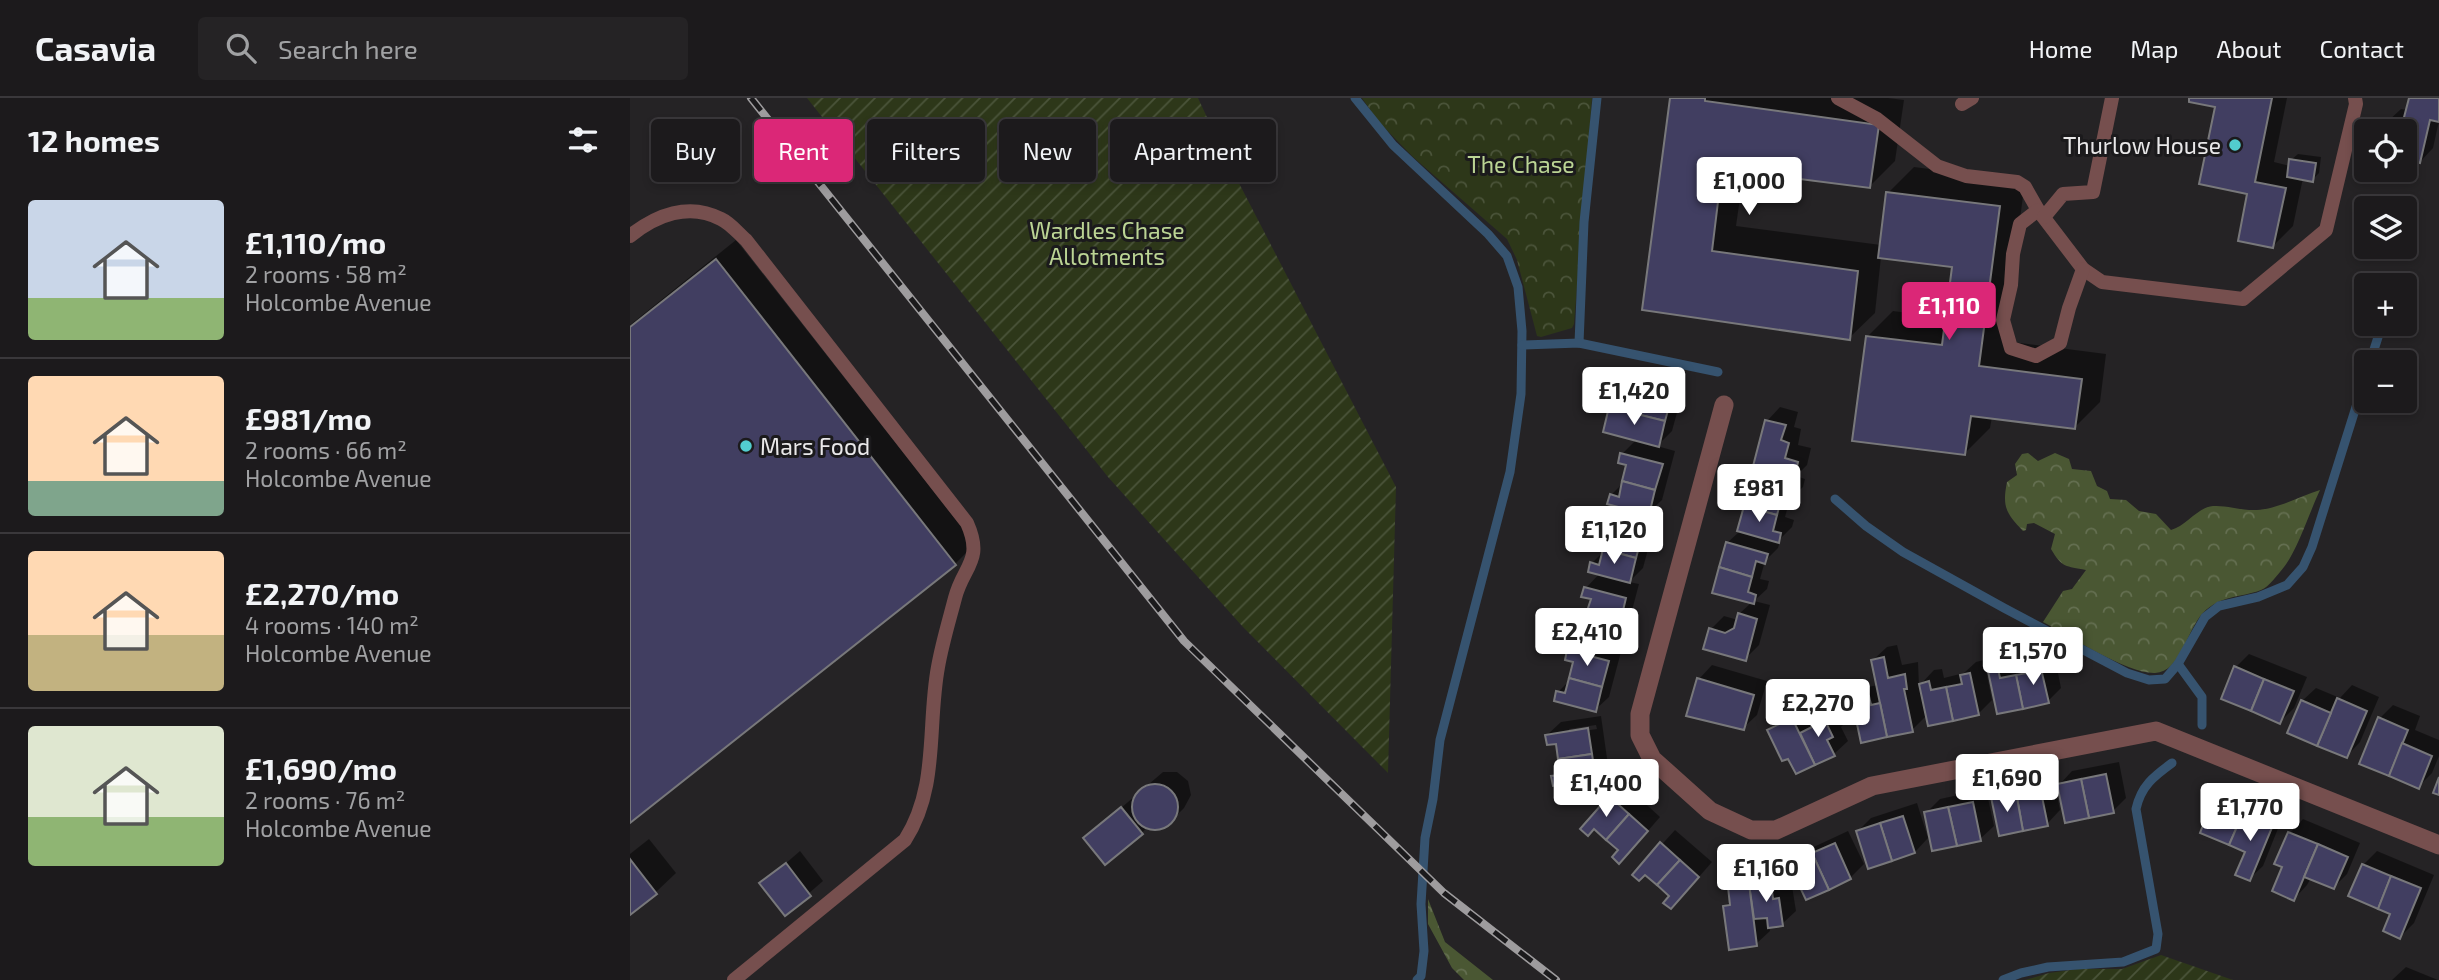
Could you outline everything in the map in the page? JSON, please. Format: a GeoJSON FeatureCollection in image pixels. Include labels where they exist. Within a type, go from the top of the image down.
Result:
{"type":"FeatureCollection","features":[{"type":"Feature","properties":{"kind":"street"},"geometry":{"type":"LineString","coordinates":[[1724,405],[1640,714],[1640,735],[1651,759],[1710,811],[1751,830],[1776,830],[1872,786],[2156,731],[2439,845]]}},
{"type":"Feature","properties":{"kind":"lane"},"geometry":{"type":"LineString","coordinates":[[1838,98],[1877,119],[1937,166],[1966,176],[2017,182],[2025,187],[2041,214],[2083,269],[2102,282],[2243,299],[2326,230],[2357,104],[2355,98]]}},
{"type":"Feature","properties":{"kind":"lane"},"geometry":{"type":"LineString","coordinates":[[2083,269],[2060,343],[2036,356],[2011,348],[2003,320],[2020,224],[2041,214],[2063,194],[2093,192],[2112,98]]}},
{"type":"Feature","properties":{"kind":"lane"},"geometry":{"type":"LineString","coordinates":[[630,236],[644,224],[668,213],[695,211],[722,219],[746,240],[967,523],[973,536],[972,563],[958,583],[938,667],[926,794],[917,821],[905,839],[734,980]]}},
{"type":"Feature","properties":{"kind":"green space","name":"Wardles Chase Allotments"},"geometry":{"type":"Polygon","coordinates":[[[807,98],[1198,98],[1208,119],[1110,119],[1110,182],[1238,182],[1396,487],[1388,773],[1243,627],[1108,477],[874,182],[985,182],[985,119],[867,119],[867,174],[853,156],[853,119],[824,119],[807,98]]]}},
{"type":"Feature","properties":{"kind":"green space","name":"The Chase"},"geometry":{"type":"Polygon","coordinates":[[[1362,98],[1592,98],[1572,328],[1537,336],[1517,260],[1507,239],[1413,157],[1378,121],[1362,98]]]}},
{"type":"Feature","properties":{"kind":"green space"},"geometry":{"type":"Polygon","coordinates":[[[2028,453],[2038,461],[2055,453],[2069,459],[2072,469],[2091,471],[2097,486],[2107,491],[2110,499],[2126,500],[2139,511],[2156,514],[2171,530],[2208,507],[2265,509],[2320,490],[2294,551],[2270,583],[2261,590],[2223,600],[2210,607],[2197,620],[2183,649],[2171,665],[2164,671],[2144,672],[2099,653],[2043,622],[2063,591],[2072,589],[2086,570],[2069,567],[2058,560],[2051,549],[2055,534],[2034,523],[2027,524],[2026,530],[2023,531],[2009,514],[2005,504],[2007,482],[2017,475],[2015,464],[2022,454],[2028,453]]]}},
{"type":"Feature","properties":{"kind":"green space"},"geometry":{"type":"Polygon","coordinates":[[[1428,899],[1445,942],[1493,980],[1464,980],[1452,968],[1428,924],[1428,899]]]}},
{"type":"Feature","properties":{"kind":"green space"},"geometry":{"type":"Polygon","coordinates":[[[2161,955],[2233,980],[2025,980],[2078,969],[2122,969],[2161,955]]]}},
{"type":"Feature","properties":{"kind":"building"},"geometry":{"type":"Polygon","coordinates":[[[1670,98],[1705,98],[1705,101],[1879,125],[1870,188],[1722,169],[1712,251],[1858,271],[1850,340],[1642,310],[1670,98]]]}},
{"type":"Feature","properties":{"kind":"building","name":"Thurlow House"},"geometry":{"type":"Polygon","coordinates":[[[2189,98],[2272,98],[2255,182],[2286,188],[2273,248],[2238,241],[2247,194],[2199,184],[2215,107],[2189,102],[2189,98]]]}},
{"type":"Feature","properties":{"kind":"building"},"geometry":{"type":"Polygon","coordinates":[[[2409,98],[2439,98],[2439,122],[2430,120],[2420,163],[2417,162],[2417,119],[2404,119],[2409,98]]]}},
{"type":"Feature","properties":{"kind":"building"},"geometry":{"type":"Polygon","coordinates":[[[2289,159],[2316,163],[2313,182],[2287,177],[2289,159]]]}},
{"type":"Feature","properties":{"kind":"building"},"geometry":{"type":"Polygon","coordinates":[[[1886,192],[2000,206],[1979,366],[2082,379],[2075,429],[1971,416],[1965,455],[1852,441],[1866,336],[1942,345],[1952,267],[1878,258],[1886,192]]]}},
{"type":"Feature","properties":{"kind":"building","name":"Mars Food"},"geometry":{"type":"Polygon","coordinates":[[[716,259],[956,565],[630,823],[630,327],[716,259]]]}},
{"type":"Feature","properties":{"kind":"building"},"geometry":{"type":"Polygon","coordinates":[[[1630,385],[1672,396],[1665,421],[1632,413],[1636,397],[1628,395],[1630,385]]]}},
{"type":"Feature","properties":{"kind":"building"},"geometry":{"type":"Polygon","coordinates":[[[1609,407],[1665,421],[1659,447],[1603,432],[1609,407]]]}},
{"type":"Feature","properties":{"kind":"building"},"geometry":{"type":"Polygon","coordinates":[[[1765,420],[1786,425],[1781,440],[1789,443],[1785,458],[1798,462],[1794,481],[1752,470],[1765,420]]]}},
{"type":"Feature","properties":{"kind":"building"},"geometry":{"type":"Polygon","coordinates":[[[1620,453],[1663,464],[1655,490],[1622,481],[1626,465],[1618,463],[1620,453]]]}},
{"type":"Feature","properties":{"kind":"building"},"geometry":{"type":"Polygon","coordinates":[[[1622,481],[1655,490],[1649,515],[1607,504],[1610,494],[1619,497],[1622,481]]]}},
{"type":"Feature","properties":{"kind":"building"},"geometry":{"type":"Polygon","coordinates":[[[1751,481],[1792,492],[1790,502],[1781,500],[1777,515],[1744,506],[1751,481]]]}},
{"type":"Feature","properties":{"kind":"building"},"geometry":{"type":"Polygon","coordinates":[[[1744,506],[1777,515],[1773,531],[1781,533],[1779,543],[1737,531],[1744,506]]]}},
{"type":"Feature","properties":{"kind":"building"},"geometry":{"type":"Polygon","coordinates":[[[1601,521],[1643,533],[1636,558],[1603,549],[1607,533],[1598,531],[1601,521]]]}},
{"type":"Feature","properties":{"kind":"building"},"geometry":{"type":"Polygon","coordinates":[[[1726,542],[1768,554],[1765,564],[1756,561],[1752,577],[1719,567],[1726,542]]]}},
{"type":"Feature","properties":{"kind":"building"},"geometry":{"type":"Polygon","coordinates":[[[1603,549],[1636,558],[1630,583],[1588,572],[1590,562],[1599,565],[1603,549]]]}},
{"type":"Feature","properties":{"kind":"building"},"geometry":{"type":"Polygon","coordinates":[[[1719,567],[1752,577],[1748,592],[1756,595],[1754,604],[1712,593],[1719,567]]]}},
{"type":"Feature","properties":{"kind":"building"},"geometry":{"type":"Polygon","coordinates":[[[1584,587],[1626,598],[1620,623],[1586,614],[1591,599],[1581,597],[1584,587]]]}},
{"type":"Feature","properties":{"kind":"building"},"geometry":{"type":"Polygon","coordinates":[[[1738,613],[1757,619],[1746,661],[1703,649],[1709,628],[1725,633],[1734,628],[1738,613]]]}},
{"type":"Feature","properties":{"kind":"building"},"geometry":{"type":"Polygon","coordinates":[[[1586,614],[1620,623],[1613,649],[1571,637],[1573,627],[1582,630],[1586,614]]]}},
{"type":"Feature","properties":{"kind":"building"},"geometry":{"type":"Polygon","coordinates":[[[1567,650],[1609,661],[1602,687],[1569,678],[1573,662],[1565,660],[1567,650]]]}},
{"type":"Feature","properties":{"kind":"building"},"geometry":{"type":"Polygon","coordinates":[[[1884,657],[1888,678],[1905,674],[1907,689],[1904,689],[1913,732],[1887,737],[1871,660],[1884,657]]]}},
{"type":"Feature","properties":{"kind":"building"},"geometry":{"type":"Polygon","coordinates":[[[2039,660],[2049,703],[2023,709],[2016,675],[2032,672],[2029,663],[2039,660]]]}},
{"type":"Feature","properties":{"kind":"building"},"geometry":{"type":"Polygon","coordinates":[[[2234,666],[2264,679],[2251,711],[2221,699],[2234,666]]]}},
{"type":"Feature","properties":{"kind":"building"},"geometry":{"type":"Polygon","coordinates":[[[1998,669],[2000,678],[2016,675],[2023,709],[1997,714],[1988,671],[1998,669]]]}},
{"type":"Feature","properties":{"kind":"building"},"geometry":{"type":"Polygon","coordinates":[[[1970,673],[1979,715],[1953,721],[1946,687],[1962,684],[1960,675],[1970,673]]]}},
{"type":"Feature","properties":{"kind":"building"},"geometry":{"type":"Polygon","coordinates":[[[1569,678],[1602,687],[1596,712],[1554,701],[1556,691],[1565,693],[1569,678]]]}},
{"type":"Feature","properties":{"kind":"building"},"geometry":{"type":"Polygon","coordinates":[[[1697,678],[1754,695],[1744,730],[1686,716],[1697,678]]]}},
{"type":"Feature","properties":{"kind":"building"},"geometry":{"type":"Polygon","coordinates":[[[2264,679],[2294,691],[2280,724],[2251,711],[2264,679]]]}},
{"type":"Feature","properties":{"kind":"building"},"geometry":{"type":"Polygon","coordinates":[[[1929,681],[1931,690],[1946,687],[1953,721],[1928,726],[1919,684],[1929,681]]]}},
{"type":"Feature","properties":{"kind":"building"},"geometry":{"type":"Polygon","coordinates":[[[1869,696],[1871,705],[1880,703],[1887,737],[1861,743],[1852,700],[1869,696]]]}},
{"type":"Feature","properties":{"kind":"building"},"geometry":{"type":"Polygon","coordinates":[[[2337,698],[2367,711],[2347,758],[2317,746],[2337,698]]]}},
{"type":"Feature","properties":{"kind":"building"},"geometry":{"type":"Polygon","coordinates":[[[2301,700],[2331,713],[2317,746],[2287,733],[2301,700]]]}},
{"type":"Feature","properties":{"kind":"building"},"geometry":{"type":"Polygon","coordinates":[[[1821,712],[1833,737],[1827,740],[1835,756],[1815,765],[1800,733],[1812,727],[1808,719],[1821,712]]]}},
{"type":"Feature","properties":{"kind":"building"},"geometry":{"type":"Polygon","coordinates":[[[2378,717],[2408,730],[2389,776],[2359,764],[2378,717]]]}},
{"type":"Feature","properties":{"kind":"building"},"geometry":{"type":"Polygon","coordinates":[[[1792,718],[1815,765],[1796,774],[1788,759],[1782,761],[1767,730],[1792,718]]]}},
{"type":"Feature","properties":{"kind":"building"},"geometry":{"type":"Polygon","coordinates":[[[1588,728],[1592,754],[1558,759],[1556,744],[1547,745],[1545,735],[1588,728]]]}},
{"type":"Feature","properties":{"kind":"building"},"geometry":{"type":"Polygon","coordinates":[[[2402,743],[2432,756],[2419,789],[2389,776],[2402,743]]]}},
{"type":"Feature","properties":{"kind":"building"},"geometry":{"type":"Polygon","coordinates":[[[1592,754],[1596,780],[1553,786],[1551,776],[1561,775],[1558,759],[1592,754]]]}},
{"type":"Feature","properties":{"kind":"building"},"geometry":{"type":"Polygon","coordinates":[[[2106,774],[2114,813],[2089,818],[2081,779],[2106,774]]]}},
{"type":"Feature","properties":{"kind":"building"},"geometry":{"type":"Polygon","coordinates":[[[2439,777],[2439,795],[2433,793],[2439,777]]]}},
{"type":"Feature","properties":{"kind":"building"},"geometry":{"type":"Polygon","coordinates":[[[2081,779],[2089,818],[2065,823],[2057,784],[2081,779]]]}},
{"type":"Feature","properties":{"kind":"building"},"geometry":{"type":"Polygon","coordinates":[[[1155,784],[1171,791],[1178,807],[1171,823],[1155,830],[1139,823],[1132,807],[1139,791],[1155,784]]]}},
{"type":"Feature","properties":{"kind":"building"},"geometry":{"type":"Polygon","coordinates":[[[2040,787],[2048,826],[2023,831],[2016,792],[2040,787]]]}},
{"type":"Feature","properties":{"kind":"building"},"geometry":{"type":"Polygon","coordinates":[[[2016,792],[2023,831],[1999,836],[1991,797],[2016,792]]]}},
{"type":"Feature","properties":{"kind":"building"},"geometry":{"type":"Polygon","coordinates":[[[1609,796],[1629,814],[1606,840],[1594,829],[1588,836],[1580,829],[1609,796]]]}},
{"type":"Feature","properties":{"kind":"building"},"geometry":{"type":"Polygon","coordinates":[[[2213,800],[2243,813],[2229,845],[2200,833],[2213,800]]]}},
{"type":"Feature","properties":{"kind":"building"},"geometry":{"type":"Polygon","coordinates":[[[1973,802],[1981,841],[1957,846],[1948,807],[1973,802]]]}},
{"type":"Feature","properties":{"kind":"building"},"geometry":{"type":"Polygon","coordinates":[[[1121,807],[1143,834],[1105,865],[1083,838],[1121,807]]]}},
{"type":"Feature","properties":{"kind":"building"},"geometry":{"type":"Polygon","coordinates":[[[1948,807],[1957,846],[1932,851],[1924,812],[1948,807]]]}},
{"type":"Feature","properties":{"kind":"building"},"geometry":{"type":"Polygon","coordinates":[[[2243,813],[2273,825],[2250,881],[2235,875],[2245,852],[2229,845],[2243,813]]]}},
{"type":"Feature","properties":{"kind":"building"},"geometry":{"type":"Polygon","coordinates":[[[1629,814],[1648,831],[1619,864],[1612,857],[1618,850],[1606,840],[1629,814]]]}},
{"type":"Feature","properties":{"kind":"building"},"geometry":{"type":"Polygon","coordinates":[[[1903,816],[1915,853],[1892,861],[1880,823],[1903,816]]]}},
{"type":"Feature","properties":{"kind":"building"},"geometry":{"type":"Polygon","coordinates":[[[1880,823],[1892,861],[1868,869],[1856,831],[1880,823]]]}},
{"type":"Feature","properties":{"kind":"building"},"geometry":{"type":"Polygon","coordinates":[[[2288,832],[2318,844],[2294,901],[2272,891],[2282,867],[2274,864],[2288,832]]]}},
{"type":"Feature","properties":{"kind":"building"},"geometry":{"type":"Polygon","coordinates":[[[1660,842],[1680,860],[1657,885],[1645,875],[1639,881],[1632,875],[1660,842]]]}},
{"type":"Feature","properties":{"kind":"building"},"geometry":{"type":"Polygon","coordinates":[[[1835,843],[1851,879],[1829,890],[1812,853],[1835,843]]]}},
{"type":"Feature","properties":{"kind":"building"},"geometry":{"type":"Polygon","coordinates":[[[2318,844],[2348,857],[2334,889],[2304,877],[2318,844]]]}},
{"type":"Feature","properties":{"kind":"building"},"geometry":{"type":"Polygon","coordinates":[[[1812,853],[1829,890],[1806,900],[1789,864],[1812,853]]]}},
{"type":"Feature","properties":{"kind":"building"},"geometry":{"type":"Polygon","coordinates":[[[630,859],[657,894],[630,915],[630,859]]]}},
{"type":"Feature","properties":{"kind":"building"},"geometry":{"type":"Polygon","coordinates":[[[1680,860],[1699,877],[1671,909],[1663,903],[1669,896],[1657,885],[1680,860]]]}},
{"type":"Feature","properties":{"kind":"building"},"geometry":{"type":"Polygon","coordinates":[[[786,863],[811,896],[785,916],[759,883],[786,863]]]}},
{"type":"Feature","properties":{"kind":"building"},"geometry":{"type":"Polygon","coordinates":[[[2362,864],[2391,876],[2378,909],[2348,896],[2362,864]]]}},
{"type":"Feature","properties":{"kind":"building"},"geometry":{"type":"Polygon","coordinates":[[[2391,876],[2421,888],[2400,939],[2383,931],[2390,914],[2378,909],[2391,876]]]}},
{"type":"Feature","properties":{"kind":"building"},"geometry":{"type":"Polygon","coordinates":[[[1771,882],[1773,899],[1779,898],[1783,926],[1768,928],[1767,918],[1754,919],[1749,884],[1771,882]]]}},
{"type":"Feature","properties":{"kind":"building"},"geometry":{"type":"Polygon","coordinates":[[[1749,884],[1757,946],[1729,950],[1723,906],[1730,905],[1728,887],[1749,884]]]}},
{"type":"Feature","properties":{"kind":"waterway"},"geometry":{"type":"LineString","coordinates":[[1355,98],[1393,145],[1488,234],[1507,256],[1518,287],[1522,331],[1521,394],[1510,472],[1440,740],[1425,838],[1421,904],[1424,951],[1421,976],[1417,980]]}},
{"type":"Feature","properties":{"kind":"waterway"},"geometry":{"type":"LineString","coordinates":[[1579,343],[1584,222],[1597,98]]}},
{"type":"Feature","properties":{"kind":"waterway"},"geometry":{"type":"LineString","coordinates":[[2374,350],[2378,336]]}},
{"type":"Feature","properties":{"kind":"waterway"},"geometry":{"type":"LineString","coordinates":[[1522,345],[1579,343],[1718,372]]}},
{"type":"Feature","properties":{"kind":"waterway"},"geometry":{"type":"LineString","coordinates":[[1835,499],[1866,526],[1903,552],[2004,608],[2127,673],[2149,680],[2165,679],[2178,664],[2205,617],[2219,606],[2258,597],[2287,585],[2303,567],[2312,547],[2354,413]]}},
{"type":"Feature","properties":{"kind":"waterway"},"geometry":{"type":"LineString","coordinates":[[2178,664],[2202,697],[2202,725]]}},
{"type":"Feature","properties":{"kind":"waterway"},"geometry":{"type":"LineString","coordinates":[[2003,980],[2048,967],[2123,962],[2156,949],[2158,934],[2136,809],[2149,782],[2172,763]]}},
{"type":"Feature","properties":{"kind":"railway"},"geometry":{"type":"LineString","coordinates":[[751,98],[1184,641],[1444,893],[1556,980]]}},
{"type":"Feature","properties":{"kind":"place","name":"Thurlow House"},"geometry":{"type":"Point","coordinates":[2235,145]}},
{"type":"Feature","properties":{"kind":"place","name":"Mars Food"},"geometry":{"type":"Point","coordinates":[746,446]}}]}
